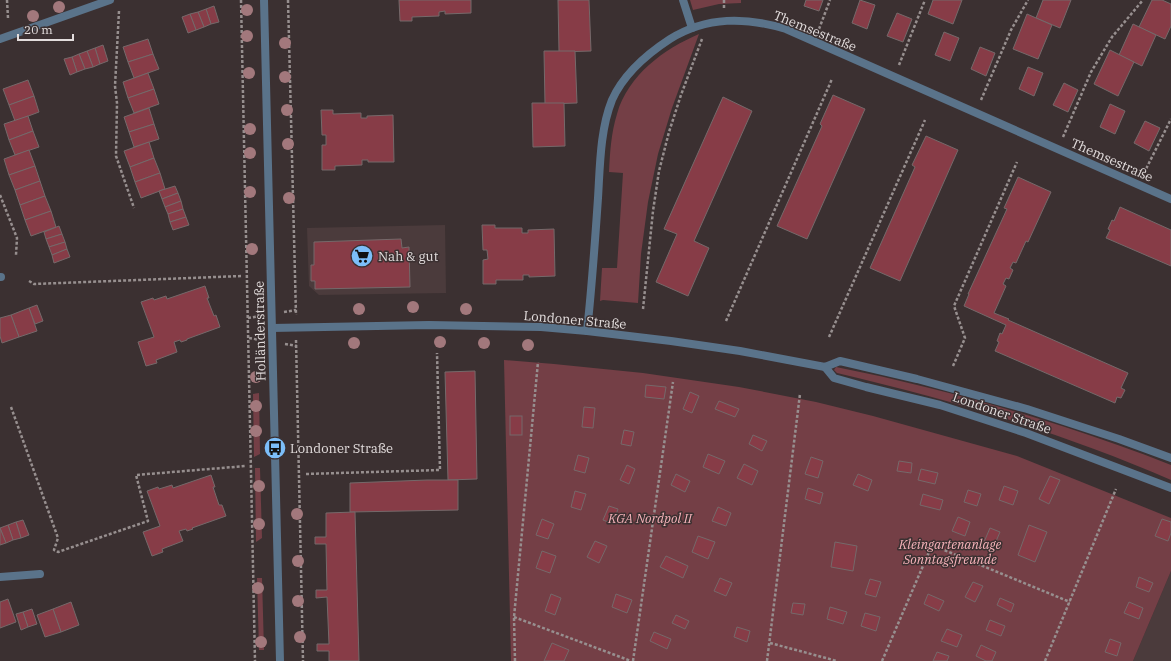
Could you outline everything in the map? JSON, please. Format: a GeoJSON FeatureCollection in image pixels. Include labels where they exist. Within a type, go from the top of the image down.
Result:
{"type":"FeatureCollection","features":[{"type":"Feature","properties":{"kind":"street"},"geometry":{"type":"LineString","coordinates":[[0,39],[110,0]]}},
{"type":"Feature","properties":{"kind":"street","name":"Holländerstraße"},"geometry":{"type":"LineString","coordinates":[[264,0],[280,661]]}},
{"type":"Feature","properties":{"kind":"street"},"geometry":{"type":"LineString","coordinates":[[682,0],[692,28]]}},
{"type":"Feature","properties":{"kind":"street","name":"Themsestraße"},"geometry":{"type":"LineString","coordinates":[[587,331],[601,148],[610,106],[620,86],[630,72],[639,63],[660,46],[682,32],[709,23],[748,21],[770,24],[786,29],[1171,199]]}},
{"type":"Feature","properties":{"kind":"street","name":"Londoner Straße"},"geometry":{"type":"LineString","coordinates":[[272,328],[429,325],[541,328],[587,331],[733,350],[825,367],[840,361],[917,379],[1027,409],[1119,439],[1171,458]]}},
{"type":"Feature","properties":{"kind":"street","name":"Londoner Straße"},"geometry":{"type":"LineString","coordinates":[[825,367],[834,378],[940,405],[1026,433],[1171,488]]}},
{"type":"Feature","properties":{"kind":"street"},"geometry":{"type":"LineString","coordinates":[[0,578],[40,574]]}},
{"type":"Feature","properties":{"kind":"path"},"geometry":{"type":"LineString","coordinates":[[7,0],[8,18]]}},
{"type":"Feature","properties":{"kind":"path"},"geometry":{"type":"LineString","coordinates":[[241,0],[255,661]]}},
{"type":"Feature","properties":{"kind":"path"},"geometry":{"type":"LineString","coordinates":[[288,0],[295,284]]}},
{"type":"Feature","properties":{"kind":"path"},"geometry":{"type":"LineString","coordinates":[[724,0],[724,8]]}},
{"type":"Feature","properties":{"kind":"path"},"geometry":{"type":"LineString","coordinates":[[819,29],[830,0]]}},
{"type":"Feature","properties":{"kind":"path"},"geometry":{"type":"LineString","coordinates":[[899,64],[925,0]]}},
{"type":"Feature","properties":{"kind":"path"},"geometry":{"type":"LineString","coordinates":[[980,101],[1011,30],[1028,0]]}},
{"type":"Feature","properties":{"kind":"path"},"geometry":{"type":"LineString","coordinates":[[1062,137],[1091,72],[1112,37],[1143,0]]}},
{"type":"Feature","properties":{"kind":"path"},"geometry":{"type":"LineString","coordinates":[[119,8],[115,86],[117,103],[116,156],[134,208]]}},
{"type":"Feature","properties":{"kind":"path"},"geometry":{"type":"LineString","coordinates":[[643,309],[653,211],[659,170],[669,132],[703,38]]}},
{"type":"Feature","properties":{"kind":"path"},"geometry":{"type":"LineString","coordinates":[[726,321],[832,79]]}},
{"type":"Feature","properties":{"kind":"path"},"geometry":{"type":"LineString","coordinates":[[1144,174],[1171,119]]}},
{"type":"Feature","properties":{"kind":"path"},"geometry":{"type":"LineString","coordinates":[[829,337],[924,120]]}},
{"type":"Feature","properties":{"kind":"path"},"geometry":{"type":"LineString","coordinates":[[953,366],[965,338],[954,306],[1017,162]]}},
{"type":"Feature","properties":{"kind":"path"},"geometry":{"type":"LineString","coordinates":[[0,195],[17,238],[16,255]]}},
{"type":"Feature","properties":{"kind":"path"},"geometry":{"type":"LineString","coordinates":[[29,281],[34,284],[242,276]]}},
{"type":"Feature","properties":{"kind":"path"},"geometry":{"type":"LineString","coordinates":[[306,474],[440,470],[437,353]]}},
{"type":"Feature","properties":{"kind":"path"},"geometry":{"type":"LineString","coordinates":[[515,661],[514,617],[538,362]]}},
{"type":"Feature","properties":{"kind":"path"},"geometry":{"type":"LineString","coordinates":[[514,617],[632,661],[674,382]]}},
{"type":"Feature","properties":{"kind":"path"},"geometry":{"type":"LineString","coordinates":[[298,392],[303,661]]}},
{"type":"Feature","properties":{"kind":"path"},"geometry":{"type":"LineString","coordinates":[[768,661],[800,394]]}},
{"type":"Feature","properties":{"kind":"path"},"geometry":{"type":"LineString","coordinates":[[11,407],[58,538],[54,550],[58,552],[148,521],[136,475],[246,466]]}},
{"type":"Feature","properties":{"kind":"path"},"geometry":{"type":"LineString","coordinates":[[1045,661],[1116,489]]}},
{"type":"Feature","properties":{"kind":"path"},"geometry":{"type":"LineString","coordinates":[[882,661],[932,544],[1070,602]]}},
{"type":"Feature","properties":{"kind":"path"},"geometry":{"type":"LineString","coordinates":[[770,643],[837,661]]}},
{"type":"Feature","properties":{"kind":"shaded area"},"geometry":{"type":"Polygon","coordinates":[[[445,225],[446,293],[319,295],[309,286],[307,228],[445,225]]]}},
{"type":"Feature","properties":{"kind":"shaded area"},"geometry":{"type":"Polygon","coordinates":[[[1171,571],[1171,661],[1133,661],[1171,571]]]}},
{"type":"Feature","properties":{"kind":"green space"},"geometry":{"type":"Polygon","coordinates":[[[690,0],[741,0],[741,3],[719,4],[693,10],[690,0]]]}},
{"type":"Feature","properties":{"kind":"green space"},"geometry":{"type":"Polygon","coordinates":[[[699,34],[672,108],[658,154],[648,202],[641,254],[638,303],[600,301],[602,268],[617,268],[623,173],[609,172],[612,136],[622,100],[630,87],[649,65],[673,47],[699,34]]]}},
{"type":"Feature","properties":{"kind":"green space"},"geometry":{"type":"Polygon","coordinates":[[[504,360],[643,373],[739,387],[816,402],[873,416],[1017,456],[1171,518],[1171,571],[1133,661],[511,661],[504,360]]]}},
{"type":"Feature","properties":{"kind":"green space"},"geometry":{"type":"Polygon","coordinates":[[[836,367],[894,379],[1037,418],[1132,450],[1171,465],[1171,480],[1089,447],[1007,419],[923,394],[837,373],[834,370],[836,367]]]}},
{"type":"Feature","properties":{"kind":"green space"},"geometry":{"type":"Polygon","coordinates":[[[259,393],[260,454],[254,457],[253,394],[259,393]]]}},
{"type":"Feature","properties":{"kind":"green space"},"geometry":{"type":"Polygon","coordinates":[[[255,468],[260,468],[262,538],[256,542],[255,468]]]}},
{"type":"Feature","properties":{"kind":"green space"},"geometry":{"type":"Polygon","coordinates":[[[257,578],[262,578],[264,650],[259,650],[257,578]]]}},
{"type":"Feature","properties":{"kind":"building"},"geometry":{"type":"Polygon","coordinates":[[[399,0],[471,0],[471,13],[445,14],[445,11],[439,12],[439,16],[412,17],[412,21],[400,21],[399,0]]]}},
{"type":"Feature","properties":{"kind":"building"},"geometry":{"type":"Polygon","coordinates":[[[558,0],[589,0],[591,51],[559,52],[558,0]]]}},
{"type":"Feature","properties":{"kind":"building"},"geometry":{"type":"Polygon","coordinates":[[[806,0],[823,0],[819,11],[804,6],[806,0]]]}},
{"type":"Feature","properties":{"kind":"building"},"geometry":{"type":"Polygon","coordinates":[[[860,0],[875,5],[867,29],[852,23],[860,0]]]}},
{"type":"Feature","properties":{"kind":"building"},"geometry":{"type":"Polygon","coordinates":[[[933,0],[962,0],[953,24],[928,14],[933,0]]]}},
{"type":"Feature","properties":{"kind":"building"},"geometry":{"type":"Polygon","coordinates":[[[1043,0],[1071,0],[1060,28],[1036,18],[1043,0]]]}},
{"type":"Feature","properties":{"kind":"building"},"geometry":{"type":"Polygon","coordinates":[[[1152,0],[1162,0],[1171,4],[1171,26],[1165,39],[1139,27],[1152,0]]]}},
{"type":"Feature","properties":{"kind":"building"},"geometry":{"type":"Polygon","coordinates":[[[214,6],[219,22],[211,24],[206,9],[214,6]]]}},
{"type":"Feature","properties":{"kind":"building"},"geometry":{"type":"Polygon","coordinates":[[[206,9],[211,24],[204,27],[198,12],[206,9]]]}},
{"type":"Feature","properties":{"kind":"building"},"geometry":{"type":"Polygon","coordinates":[[[198,12],[204,27],[196,30],[190,14],[198,12]]]}},
{"type":"Feature","properties":{"kind":"building"},"geometry":{"type":"Polygon","coordinates":[[[897,13],[912,19],[903,42],[887,36],[897,13]]]}},
{"type":"Feature","properties":{"kind":"building"},"geometry":{"type":"Polygon","coordinates":[[[190,14],[196,30],[188,33],[182,17],[190,14]]]}},
{"type":"Feature","properties":{"kind":"building"},"geometry":{"type":"Polygon","coordinates":[[[1027,14],[1052,25],[1038,59],[1013,49],[1027,14]]]}},
{"type":"Feature","properties":{"kind":"building"},"geometry":{"type":"Polygon","coordinates":[[[1133,24],[1156,35],[1142,66],[1119,55],[1133,24]]]}},
{"type":"Feature","properties":{"kind":"building"},"geometry":{"type":"Polygon","coordinates":[[[944,32],[959,38],[950,61],[935,55],[944,32]]]}},
{"type":"Feature","properties":{"kind":"building"},"geometry":{"type":"Polygon","coordinates":[[[148,39],[153,54],[128,62],[123,47],[148,39]]]}},
{"type":"Feature","properties":{"kind":"building"},"geometry":{"type":"Polygon","coordinates":[[[103,45],[108,61],[100,64],[95,48],[103,45]]]}},
{"type":"Feature","properties":{"kind":"building"},"geometry":{"type":"Polygon","coordinates":[[[980,47],[995,53],[986,76],[971,69],[980,47]]]}},
{"type":"Feature","properties":{"kind":"building"},"geometry":{"type":"Polygon","coordinates":[[[95,48],[100,64],[93,67],[87,51],[95,48]]]}},
{"type":"Feature","properties":{"kind":"building"},"geometry":{"type":"Polygon","coordinates":[[[1110,50],[1134,62],[1118,96],[1094,84],[1110,50]]]}},
{"type":"Feature","properties":{"kind":"building"},"geometry":{"type":"Polygon","coordinates":[[[87,51],[93,67],[85,69],[79,54],[87,51]]]}},
{"type":"Feature","properties":{"kind":"building"},"geometry":{"type":"Polygon","coordinates":[[[544,51],[575,51],[577,103],[545,104],[544,51]]]}},
{"type":"Feature","properties":{"kind":"building"},"geometry":{"type":"Polygon","coordinates":[[[79,54],[85,69],[77,72],[72,57],[79,54]]]}},
{"type":"Feature","properties":{"kind":"building"},"geometry":{"type":"Polygon","coordinates":[[[153,54],[159,69],[134,78],[128,62],[153,54]]]}},
{"type":"Feature","properties":{"kind":"building"},"geometry":{"type":"Polygon","coordinates":[[[72,57],[77,72],[70,75],[64,59],[72,57]]]}},
{"type":"Feature","properties":{"kind":"building"},"geometry":{"type":"Polygon","coordinates":[[[1028,67],[1043,73],[1034,96],[1019,89],[1028,67]]]}},
{"type":"Feature","properties":{"kind":"building"},"geometry":{"type":"Polygon","coordinates":[[[148,73],[154,89],[128,98],[123,82],[148,73]]]}},
{"type":"Feature","properties":{"kind":"building"},"geometry":{"type":"Polygon","coordinates":[[[28,80],[34,96],[9,105],[3,89],[28,80]]]}},
{"type":"Feature","properties":{"kind":"building"},"geometry":{"type":"Polygon","coordinates":[[[1064,83],[1078,90],[1068,112],[1053,105],[1064,83]]]}},
{"type":"Feature","properties":{"kind":"building"},"geometry":{"type":"Polygon","coordinates":[[[154,89],[159,104],[134,113],[128,98],[154,89]]]}},
{"type":"Feature","properties":{"kind":"building"},"geometry":{"type":"Polygon","coordinates":[[[833,95],[865,109],[807,239],[777,226],[822,126],[820,124],[833,95]]]}},
{"type":"Feature","properties":{"kind":"building"},"geometry":{"type":"Polygon","coordinates":[[[34,96],[39,112],[15,121],[9,105],[34,96]]]}},
{"type":"Feature","properties":{"kind":"building"},"geometry":{"type":"Polygon","coordinates":[[[723,97],[752,111],[694,241],[709,248],[688,296],[656,282],[677,234],[664,229],[723,97]]]}},
{"type":"Feature","properties":{"kind":"building"},"geometry":{"type":"Polygon","coordinates":[[[532,103],[564,103],[565,146],[533,147],[532,103]]]}},
{"type":"Feature","properties":{"kind":"building"},"geometry":{"type":"Polygon","coordinates":[[[1110,104],[1125,111],[1115,134],[1100,127],[1110,104]]]}},
{"type":"Feature","properties":{"kind":"building"},"geometry":{"type":"Polygon","coordinates":[[[149,108],[154,124],[129,132],[124,117],[149,108]]]}},
{"type":"Feature","properties":{"kind":"building"},"geometry":{"type":"Polygon","coordinates":[[[321,110],[333,110],[333,114],[361,113],[361,118],[367,118],[367,116],[393,115],[394,162],[368,162],[368,160],[362,160],[362,165],[335,166],[335,170],[322,170],[322,145],[326,145],[326,135],[322,135],[321,110]]]}},
{"type":"Feature","properties":{"kind":"building"},"geometry":{"type":"Polygon","coordinates":[[[28,116],[33,131],[9,140],[4,124],[28,116]]]}},
{"type":"Feature","properties":{"kind":"building"},"geometry":{"type":"Polygon","coordinates":[[[1145,121],[1160,128],[1149,151],[1134,143],[1145,121]]]}},
{"type":"Feature","properties":{"kind":"building"},"geometry":{"type":"Polygon","coordinates":[[[154,124],[159,139],[134,147],[129,132],[154,124]]]}},
{"type":"Feature","properties":{"kind":"building"},"geometry":{"type":"Polygon","coordinates":[[[33,131],[39,147],[15,155],[9,140],[33,131]]]}},
{"type":"Feature","properties":{"kind":"building"},"geometry":{"type":"Polygon","coordinates":[[[926,136],[958,150],[900,281],[870,268],[915,167],[912,165],[926,136]]]}},
{"type":"Feature","properties":{"kind":"building"},"geometry":{"type":"Polygon","coordinates":[[[149,142],[154,158],[130,167],[124,151],[149,142]]]}},
{"type":"Feature","properties":{"kind":"building"},"geometry":{"type":"Polygon","coordinates":[[[29,150],[35,166],[9,175],[4,159],[29,150]]]}},
{"type":"Feature","properties":{"kind":"building"},"geometry":{"type":"Polygon","coordinates":[[[154,158],[160,173],[135,182],[130,167],[154,158]]]}},
{"type":"Feature","properties":{"kind":"building"},"geometry":{"type":"Polygon","coordinates":[[[35,166],[40,181],[15,190],[9,175],[35,166]]]}},
{"type":"Feature","properties":{"kind":"building"},"geometry":{"type":"Polygon","coordinates":[[[160,173],[165,189],[141,198],[135,182],[160,173]]]}},
{"type":"Feature","properties":{"kind":"building"},"geometry":{"type":"Polygon","coordinates":[[[1018,177],[1051,192],[1028,242],[1026,241],[1016,263],[1013,262],[1010,268],[1013,270],[1009,279],[1006,278],[1003,284],[1006,286],[994,313],[1128,373],[1121,388],[1125,390],[1121,398],[1117,397],[1115,403],[995,351],[999,342],[997,341],[1000,333],[1002,334],[1006,325],[964,306],[968,294],[1007,209],[1004,208],[1018,177]]]}},
{"type":"Feature","properties":{"kind":"building"},"geometry":{"type":"Polygon","coordinates":[[[40,181],[45,196],[20,205],[15,190],[40,181]]]}},
{"type":"Feature","properties":{"kind":"building"},"geometry":{"type":"Polygon","coordinates":[[[175,186],[178,193],[162,199],[159,191],[175,186]]]}},
{"type":"Feature","properties":{"kind":"building"},"geometry":{"type":"Polygon","coordinates":[[[178,193],[181,201],[165,207],[162,199],[178,193]]]}},
{"type":"Feature","properties":{"kind":"building"},"geometry":{"type":"Polygon","coordinates":[[[45,196],[51,211],[25,220],[20,205],[45,196]]]}},
{"type":"Feature","properties":{"kind":"building"},"geometry":{"type":"Polygon","coordinates":[[[181,201],[183,209],[168,214],[165,207],[181,201]]]}},
{"type":"Feature","properties":{"kind":"building"},"geometry":{"type":"Polygon","coordinates":[[[1120,207],[1171,230],[1171,266],[1106,238],[1110,230],[1108,229],[1112,220],[1114,221],[1120,207]]]}},
{"type":"Feature","properties":{"kind":"building"},"geometry":{"type":"Polygon","coordinates":[[[183,209],[186,217],[170,222],[168,214],[183,209]]]}},
{"type":"Feature","properties":{"kind":"building"},"geometry":{"type":"Polygon","coordinates":[[[51,211],[56,227],[31,236],[25,220],[51,211]]]}},
{"type":"Feature","properties":{"kind":"building"},"geometry":{"type":"Polygon","coordinates":[[[186,217],[189,225],[173,230],[170,222],[186,217]]]}},
{"type":"Feature","properties":{"kind":"building"},"geometry":{"type":"Polygon","coordinates":[[[482,225],[495,225],[495,228],[522,228],[522,233],[528,233],[528,230],[554,229],[555,276],[529,277],[529,275],[523,275],[523,280],[496,280],[496,284],[483,284],[483,260],[488,259],[487,250],[483,250],[482,225]]]}},
{"type":"Feature","properties":{"kind":"building"},"geometry":{"type":"Polygon","coordinates":[[[59,226],[62,234],[46,239],[44,232],[59,226]]]}},
{"type":"Feature","properties":{"kind":"building"},"geometry":{"type":"Polygon","coordinates":[[[62,234],[65,242],[49,247],[46,239],[62,234]]]}},
{"type":"Feature","properties":{"kind":"building","name":"Nah & gut"},"geometry":{"type":"Polygon","coordinates":[[[401,239],[402,248],[409,247],[410,287],[315,289],[315,281],[311,281],[311,265],[314,265],[314,242],[401,239]]]}},
{"type":"Feature","properties":{"kind":"building"},"geometry":{"type":"Polygon","coordinates":[[[65,242],[67,249],[52,255],[49,247],[65,242]]]}},
{"type":"Feature","properties":{"kind":"building"},"geometry":{"type":"Polygon","coordinates":[[[67,249],[70,257],[54,263],[52,255],[67,249]]]}},
{"type":"Feature","properties":{"kind":"building"},"geometry":{"type":"Polygon","coordinates":[[[205,286],[209,298],[207,298],[214,316],[216,315],[220,327],[181,342],[180,340],[174,342],[177,352],[156,360],[157,363],[146,366],[138,342],[154,337],[141,302],[166,296],[167,299],[205,286]]]}},
{"type":"Feature","properties":{"kind":"building"},"geometry":{"type":"Polygon","coordinates":[[[37,305],[43,321],[35,324],[29,308],[37,305]]]}},
{"type":"Feature","properties":{"kind":"building"},"geometry":{"type":"Polygon","coordinates":[[[29,308],[37,331],[19,337],[11,315],[29,308]]]}},
{"type":"Feature","properties":{"kind":"building"},"geometry":{"type":"Polygon","coordinates":[[[11,315],[19,337],[2,343],[0,336],[0,318],[11,315]]]}},
{"type":"Feature","properties":{"kind":"building"},"geometry":{"type":"Polygon","coordinates":[[[475,371],[477,479],[448,480],[445,372],[475,371]]]}},
{"type":"Feature","properties":{"kind":"building"},"geometry":{"type":"Polygon","coordinates":[[[646,385],[666,387],[664,399],[645,397],[646,385]]]}},
{"type":"Feature","properties":{"kind":"building"},"geometry":{"type":"Polygon","coordinates":[[[690,392],[699,396],[692,413],[683,409],[690,392]]]}},
{"type":"Feature","properties":{"kind":"building"},"geometry":{"type":"Polygon","coordinates":[[[719,401],[739,409],[735,417],[715,409],[719,401]]]}},
{"type":"Feature","properties":{"kind":"building"},"geometry":{"type":"Polygon","coordinates":[[[584,407],[595,408],[593,428],[582,427],[584,407]]]}},
{"type":"Feature","properties":{"kind":"building"},"geometry":{"type":"Polygon","coordinates":[[[510,416],[522,416],[522,435],[510,435],[510,416]]]}},
{"type":"Feature","properties":{"kind":"building"},"geometry":{"type":"Polygon","coordinates":[[[624,430],[634,432],[631,446],[621,444],[624,430]]]}},
{"type":"Feature","properties":{"kind":"building"},"geometry":{"type":"Polygon","coordinates":[[[753,435],[767,441],[762,451],[749,444],[753,435]]]}},
{"type":"Feature","properties":{"kind":"building"},"geometry":{"type":"Polygon","coordinates":[[[708,454],[725,461],[719,474],[703,467],[708,454]]]}},
{"type":"Feature","properties":{"kind":"building"},"geometry":{"type":"Polygon","coordinates":[[[578,455],[589,458],[585,473],[574,470],[578,455]]]}},
{"type":"Feature","properties":{"kind":"building"},"geometry":{"type":"Polygon","coordinates":[[[811,457],[823,461],[818,478],[805,474],[811,457]]]}},
{"type":"Feature","properties":{"kind":"building"},"geometry":{"type":"Polygon","coordinates":[[[899,461],[912,463],[911,473],[897,471],[899,461]]]}},
{"type":"Feature","properties":{"kind":"building"},"geometry":{"type":"Polygon","coordinates":[[[744,464],[758,471],[752,485],[737,478],[744,464]]]}},
{"type":"Feature","properties":{"kind":"building"},"geometry":{"type":"Polygon","coordinates":[[[627,465],[635,469],[629,484],[620,480],[627,465]]]}},
{"type":"Feature","properties":{"kind":"building"},"geometry":{"type":"Polygon","coordinates":[[[921,469],[938,473],[935,484],[918,480],[921,469]]]}},
{"type":"Feature","properties":{"kind":"building"},"geometry":{"type":"Polygon","coordinates":[[[676,474],[690,481],[685,492],[671,485],[676,474]]]}},
{"type":"Feature","properties":{"kind":"building"},"geometry":{"type":"Polygon","coordinates":[[[858,474],[872,480],[868,491],[853,485],[858,474]]]}},
{"type":"Feature","properties":{"kind":"building"},"geometry":{"type":"Polygon","coordinates":[[[211,475],[219,505],[222,505],[226,516],[187,531],[186,529],[179,531],[183,541],[162,549],[163,552],[152,556],[143,532],[160,526],[147,491],[158,487],[159,489],[172,485],[173,488],[211,475]]]}},
{"type":"Feature","properties":{"kind":"building"},"geometry":{"type":"Polygon","coordinates":[[[1050,476],[1060,480],[1049,504],[1039,499],[1050,476]]]}},
{"type":"Feature","properties":{"kind":"building"},"geometry":{"type":"Polygon","coordinates":[[[458,480],[458,510],[350,512],[350,483],[458,480]]]}},
{"type":"Feature","properties":{"kind":"building"},"geometry":{"type":"Polygon","coordinates":[[[1004,486],[1018,491],[1013,505],[999,500],[1004,486]]]}},
{"type":"Feature","properties":{"kind":"building"},"geometry":{"type":"Polygon","coordinates":[[[808,488],[823,493],[820,504],[805,499],[808,488]]]}},
{"type":"Feature","properties":{"kind":"building"},"geometry":{"type":"Polygon","coordinates":[[[968,490],[981,494],[977,506],[964,502],[968,490]]]}},
{"type":"Feature","properties":{"kind":"building"},"geometry":{"type":"Polygon","coordinates":[[[575,491],[586,494],[581,510],[571,507],[575,491]]]}},
{"type":"Feature","properties":{"kind":"building"},"geometry":{"type":"Polygon","coordinates":[[[923,494],[943,500],[940,510],[920,505],[923,494]]]}},
{"type":"Feature","properties":{"kind":"building"},"geometry":{"type":"Polygon","coordinates":[[[609,506],[618,509],[613,524],[603,520],[609,506]]]}},
{"type":"Feature","properties":{"kind":"building"},"geometry":{"type":"Polygon","coordinates":[[[718,507],[731,513],[726,526],[712,521],[718,507]]]}},
{"type":"Feature","properties":{"kind":"building"},"geometry":{"type":"Polygon","coordinates":[[[355,512],[359,661],[329,661],[329,651],[317,651],[317,644],[329,644],[327,597],[316,598],[316,590],[327,590],[326,544],[315,544],[315,537],[326,537],[326,513],[355,512]]]}},
{"type":"Feature","properties":{"kind":"building"},"geometry":{"type":"Polygon","coordinates":[[[958,517],[970,522],[965,536],[952,531],[958,517]]]}},
{"type":"Feature","properties":{"kind":"building"},"geometry":{"type":"Polygon","coordinates":[[[542,519],[554,524],[548,539],[536,535],[542,519]]]}},
{"type":"Feature","properties":{"kind":"building"},"geometry":{"type":"Polygon","coordinates":[[[1162,519],[1171,522],[1171,533],[1168,541],[1155,536],[1162,519]]]}},
{"type":"Feature","properties":{"kind":"building"},"geometry":{"type":"Polygon","coordinates":[[[23,520],[29,535],[21,538],[16,522],[23,520]]]}},
{"type":"Feature","properties":{"kind":"building"},"geometry":{"type":"Polygon","coordinates":[[[16,522],[21,538],[13,540],[8,525],[16,522]]]}},
{"type":"Feature","properties":{"kind":"building"},"geometry":{"type":"Polygon","coordinates":[[[8,525],[13,540],[6,543],[0,528],[8,525]]]}},
{"type":"Feature","properties":{"kind":"building"},"geometry":{"type":"Polygon","coordinates":[[[1029,525],[1047,532],[1035,562],[1018,555],[1029,525]]]}},
{"type":"Feature","properties":{"kind":"building"},"geometry":{"type":"Polygon","coordinates":[[[0,528],[6,543],[0,545],[0,528]]]}},
{"type":"Feature","properties":{"kind":"building"},"geometry":{"type":"Polygon","coordinates":[[[990,528],[1000,532],[994,546],[984,542],[990,528]]]}},
{"type":"Feature","properties":{"kind":"building"},"geometry":{"type":"Polygon","coordinates":[[[698,536],[715,542],[708,559],[692,552],[698,536]]]}},
{"type":"Feature","properties":{"kind":"building"},"geometry":{"type":"Polygon","coordinates":[[[595,541],[607,546],[599,563],[587,557],[595,541]]]}},
{"type":"Feature","properties":{"kind":"building"},"geometry":{"type":"Polygon","coordinates":[[[835,542],[857,546],[853,571],[831,567],[835,542]]]}},
{"type":"Feature","properties":{"kind":"building"},"geometry":{"type":"Polygon","coordinates":[[[542,551],[556,556],[550,573],[536,568],[542,551]]]}},
{"type":"Feature","properties":{"kind":"building"},"geometry":{"type":"Polygon","coordinates":[[[666,556],[688,566],[683,578],[660,567],[666,556]]]}},
{"type":"Feature","properties":{"kind":"building"},"geometry":{"type":"Polygon","coordinates":[[[1139,577],[1153,583],[1149,592],[1136,587],[1139,577]]]}},
{"type":"Feature","properties":{"kind":"building"},"geometry":{"type":"Polygon","coordinates":[[[720,578],[732,583],[726,596],[714,591],[720,578]]]}},
{"type":"Feature","properties":{"kind":"building"},"geometry":{"type":"Polygon","coordinates":[[[870,579],[881,582],[876,597],[865,594],[870,579]]]}},
{"type":"Feature","properties":{"kind":"building"},"geometry":{"type":"Polygon","coordinates":[[[973,582],[983,586],[975,602],[965,597],[973,582]]]}},
{"type":"Feature","properties":{"kind":"building"},"geometry":{"type":"Polygon","coordinates":[[[551,594],[561,598],[555,615],[545,611],[551,594]]]}},
{"type":"Feature","properties":{"kind":"building"},"geometry":{"type":"Polygon","coordinates":[[[616,594],[632,600],[627,613],[612,607],[616,594]]]}},
{"type":"Feature","properties":{"kind":"building"},"geometry":{"type":"Polygon","coordinates":[[[928,594],[944,601],[939,611],[924,604],[928,594]]]}},
{"type":"Feature","properties":{"kind":"building"},"geometry":{"type":"Polygon","coordinates":[[[1000,598],[1014,604],[1011,612],[997,605],[1000,598]]]}},
{"type":"Feature","properties":{"kind":"building"},"geometry":{"type":"Polygon","coordinates":[[[8,599],[16,622],[0,628],[0,602],[8,599]]]}},
{"type":"Feature","properties":{"kind":"building"},"geometry":{"type":"Polygon","coordinates":[[[71,602],[79,625],[61,632],[53,609],[71,602]]]}},
{"type":"Feature","properties":{"kind":"building"},"geometry":{"type":"Polygon","coordinates":[[[1129,602],[1143,608],[1139,619],[1124,613],[1129,602]]]}},
{"type":"Feature","properties":{"kind":"building"},"geometry":{"type":"Polygon","coordinates":[[[793,603],[805,604],[803,615],[791,613],[793,603]]]}},
{"type":"Feature","properties":{"kind":"building"},"geometry":{"type":"Polygon","coordinates":[[[830,607],[847,612],[843,624],[827,619],[830,607]]]}},
{"type":"Feature","properties":{"kind":"building"},"geometry":{"type":"Polygon","coordinates":[[[32,609],[37,624],[28,627],[23,612],[32,609]]]}},
{"type":"Feature","properties":{"kind":"building"},"geometry":{"type":"Polygon","coordinates":[[[53,609],[61,632],[45,637],[37,615],[53,609]]]}},
{"type":"Feature","properties":{"kind":"building"},"geometry":{"type":"Polygon","coordinates":[[[23,612],[28,627],[21,630],[16,614],[23,612]]]}},
{"type":"Feature","properties":{"kind":"building"},"geometry":{"type":"Polygon","coordinates":[[[865,613],[880,617],[876,631],[861,626],[865,613]]]}},
{"type":"Feature","properties":{"kind":"building"},"geometry":{"type":"Polygon","coordinates":[[[676,615],[689,621],[685,629],[672,623],[676,615]]]}},
{"type":"Feature","properties":{"kind":"building"},"geometry":{"type":"Polygon","coordinates":[[[990,620],[1005,626],[1001,636],[986,630],[990,620]]]}},
{"type":"Feature","properties":{"kind":"building"},"geometry":{"type":"Polygon","coordinates":[[[737,627],[750,631],[747,642],[734,637],[737,627]]]}},
{"type":"Feature","properties":{"kind":"building"},"geometry":{"type":"Polygon","coordinates":[[[947,629],[962,635],[957,647],[941,641],[947,629]]]}},
{"type":"Feature","properties":{"kind":"building"},"geometry":{"type":"Polygon","coordinates":[[[654,632],[671,639],[667,649],[650,641],[654,632]]]}},
{"type":"Feature","properties":{"kind":"building"},"geometry":{"type":"Polygon","coordinates":[[[1110,639],[1121,643],[1117,656],[1105,652],[1110,639]]]}},
{"type":"Feature","properties":{"kind":"building"},"geometry":{"type":"Polygon","coordinates":[[[552,643],[569,650],[564,661],[544,661],[552,643]]]}},
{"type":"Feature","properties":{"kind":"building"},"geometry":{"type":"Polygon","coordinates":[[[981,645],[996,652],[992,661],[986,661],[976,656],[981,645]]]}},
{"type":"Feature","properties":{"kind":"building"},"geometry":{"type":"Polygon","coordinates":[[[937,652],[949,656],[947,661],[933,661],[937,652]]]}},
{"type":"Feature","properties":{"kind":"place","name":"Nah & gut"},"geometry":{"type":"Point","coordinates":[362,256]}},
{"type":"Feature","properties":{"kind":"place","name":"Londoner Straße"},"geometry":{"type":"Point","coordinates":[275,448]}},
{"type":"Feature","properties":{"kind":"park label","name":"KGA Nordpol II"},"geometry":{"type":"Point","coordinates":[650,518]}},
{"type":"Feature","properties":{"kind":"park label","name":"Kleingartenanlage Sonntagsfreunde"},"geometry":{"type":"Point","coordinates":[950,552]}}]}
